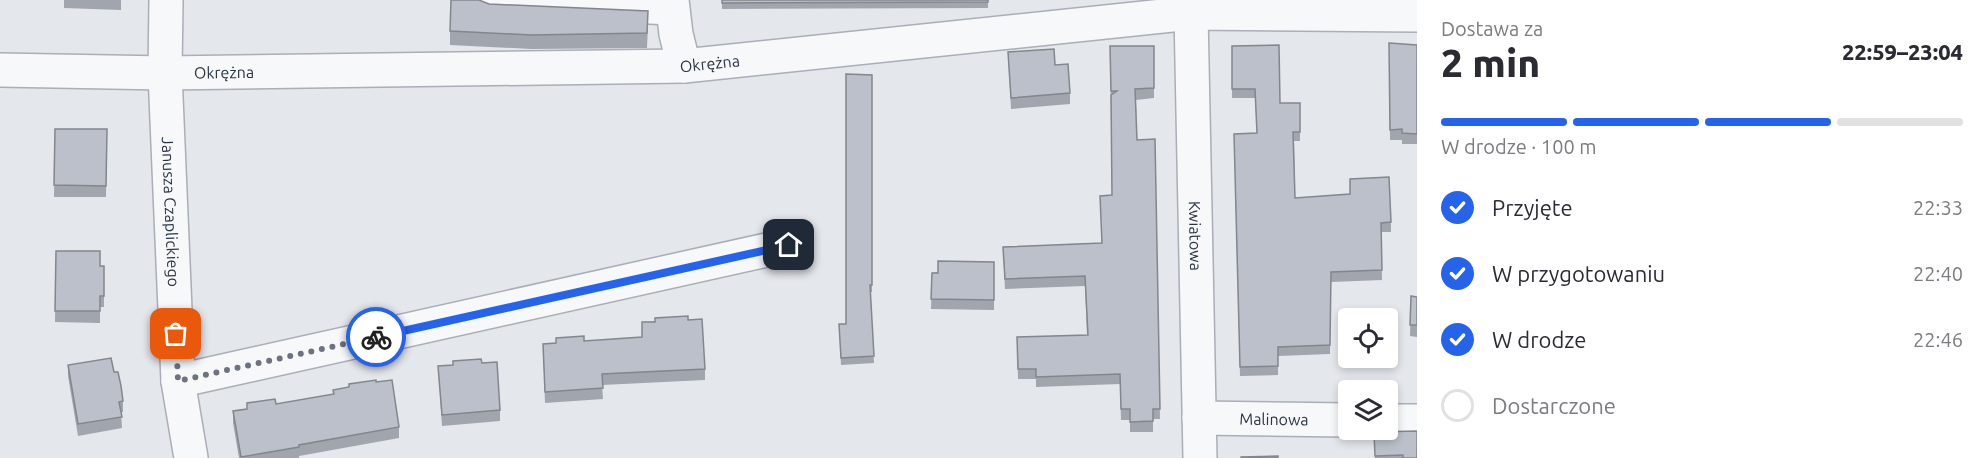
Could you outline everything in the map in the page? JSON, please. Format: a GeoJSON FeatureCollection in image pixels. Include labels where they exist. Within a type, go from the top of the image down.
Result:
{"type":"FeatureCollection","features":[{"type":"Feature","properties":{"kind":"street","name":"Janusza Czaplickiego"},"geometry":{"type":"LineString","coordinates":[[166,0],[165,73],[178,381],[191,458]]}},
{"type":"Feature","properties":{"kind":"street"},"geometry":{"type":"LineString","coordinates":[[490,0],[672,4],[684,66]]}},
{"type":"Feature","properties":{"kind":"street","name":"Okrężna"},"geometry":{"type":"LineString","coordinates":[[0,70],[165,73],[684,66],[1190,6],[1417,15]]}},
{"type":"Feature","properties":{"kind":"street","name":"Kwiatowa"},"geometry":{"type":"LineString","coordinates":[[1190,6],[1200,458]]}},
{"type":"Feature","properties":{"kind":"street"},"geometry":{"type":"LineString","coordinates":[[178,381],[789,245]]}},
{"type":"Feature","properties":{"kind":"street","name":"Malinowa"},"geometry":{"type":"LineString","coordinates":[[1199,418],[1338,420]]}},
{"type":"Feature","properties":{"kind":"street"},"geometry":{"type":"LineString","coordinates":[[1398,421],[1417,422]]}},
{"type":"Feature","properties":{"kind":"building"},"geometry":{"type":"Polygon","coordinates":[[[451,0],[479,0],[489,4],[648,11],[647,33],[531,35],[450,31],[451,0]]]}},
{"type":"Feature","properties":{"kind":"building"},"geometry":{"type":"Polygon","coordinates":[[[722,0],[988,0],[988,2],[722,3],[722,0]]]}},
{"type":"Feature","properties":{"kind":"building"},"geometry":{"type":"Polygon","coordinates":[[[1389,43],[1417,45],[1417,134],[1402,133],[1402,129],[1390,130],[1389,43]]]}},
{"type":"Feature","properties":{"kind":"building"},"geometry":{"type":"Polygon","coordinates":[[[1279,45],[1280,103],[1300,103],[1300,132],[1293,132],[1295,198],[1350,194],[1350,179],[1389,177],[1391,222],[1381,223],[1382,270],[1331,272],[1330,345],[1278,347],[1278,366],[1240,367],[1234,134],[1257,133],[1255,89],[1232,89],[1232,46],[1279,45]]]}},
{"type":"Feature","properties":{"kind":"building"},"geometry":{"type":"Polygon","coordinates":[[[1110,46],[1154,46],[1154,88],[1135,89],[1137,140],[1155,139],[1160,409],[1153,409],[1153,421],[1130,422],[1130,409],[1121,409],[1120,374],[1036,377],[1036,369],[1018,369],[1017,337],[1088,335],[1085,276],[1005,279],[1003,247],[1102,243],[1100,196],[1112,195],[1111,95],[1117,91],[1111,91],[1110,46]]]}},
{"type":"Feature","properties":{"kind":"building"},"geometry":{"type":"Polygon","coordinates":[[[1054,49],[1055,65],[1068,64],[1070,93],[1011,98],[1008,52],[1054,49]]]}},
{"type":"Feature","properties":{"kind":"building"},"geometry":{"type":"Polygon","coordinates":[[[846,74],[872,75],[872,285],[870,285],[874,356],[841,358],[839,324],[846,324],[846,74]]]}},
{"type":"Feature","properties":{"kind":"building"},"geometry":{"type":"Polygon","coordinates":[[[55,129],[107,129],[106,186],[54,185],[55,129]]]}},
{"type":"Feature","properties":{"kind":"building"},"geometry":{"type":"Polygon","coordinates":[[[56,251],[100,251],[100,266],[104,266],[104,296],[100,296],[100,311],[55,311],[56,251]]]}},
{"type":"Feature","properties":{"kind":"building"},"geometry":{"type":"Polygon","coordinates":[[[938,261],[994,262],[994,300],[931,299],[932,273],[938,273],[938,261]]]}},
{"type":"Feature","properties":{"kind":"building"},"geometry":{"type":"Polygon","coordinates":[[[1411,296],[1417,297],[1417,325],[1410,325],[1411,296]]]}},
{"type":"Feature","properties":{"kind":"building"},"geometry":{"type":"Polygon","coordinates":[[[688,316],[688,320],[702,319],[705,369],[602,374],[603,388],[545,392],[543,344],[556,343],[556,338],[584,336],[584,341],[642,337],[642,322],[655,322],[655,318],[688,316]]]}},
{"type":"Feature","properties":{"kind":"building"},"geometry":{"type":"Polygon","coordinates":[[[111,358],[114,372],[118,372],[121,386],[123,401],[119,402],[122,417],[78,424],[68,365],[111,358]]]}},
{"type":"Feature","properties":{"kind":"building"},"geometry":{"type":"Polygon","coordinates":[[[481,359],[482,363],[497,362],[500,410],[442,415],[438,366],[453,365],[453,361],[481,359]]]}},
{"type":"Feature","properties":{"kind":"building"},"geometry":{"type":"Polygon","coordinates":[[[376,380],[376,382],[392,380],[399,427],[241,457],[233,411],[247,409],[247,403],[275,399],[276,404],[334,394],[333,390],[349,387],[349,384],[376,380]]]}},
{"type":"Feature","properties":{"kind":"building"},"geometry":{"type":"Polygon","coordinates":[[[1398,431],[1417,431],[1417,458],[1403,458],[1403,455],[1375,456],[1374,440],[1398,440],[1398,431]]]}},
{"type":"Feature","properties":{"kind":"building"},"geometry":{"type":"Polygon","coordinates":[[[1278,456],[1278,458],[1241,458],[1241,457],[1278,456]]]}},
{"type":"Feature","properties":{"kind":"way so far"},"geometry":{"type":"LineString","coordinates":[[176,334],[178,381],[376,337]]}},
{"type":"Feature","properties":{"kind":"route"},"geometry":{"type":"LineString","coordinates":[[376,337],[789,245]]}}]}
